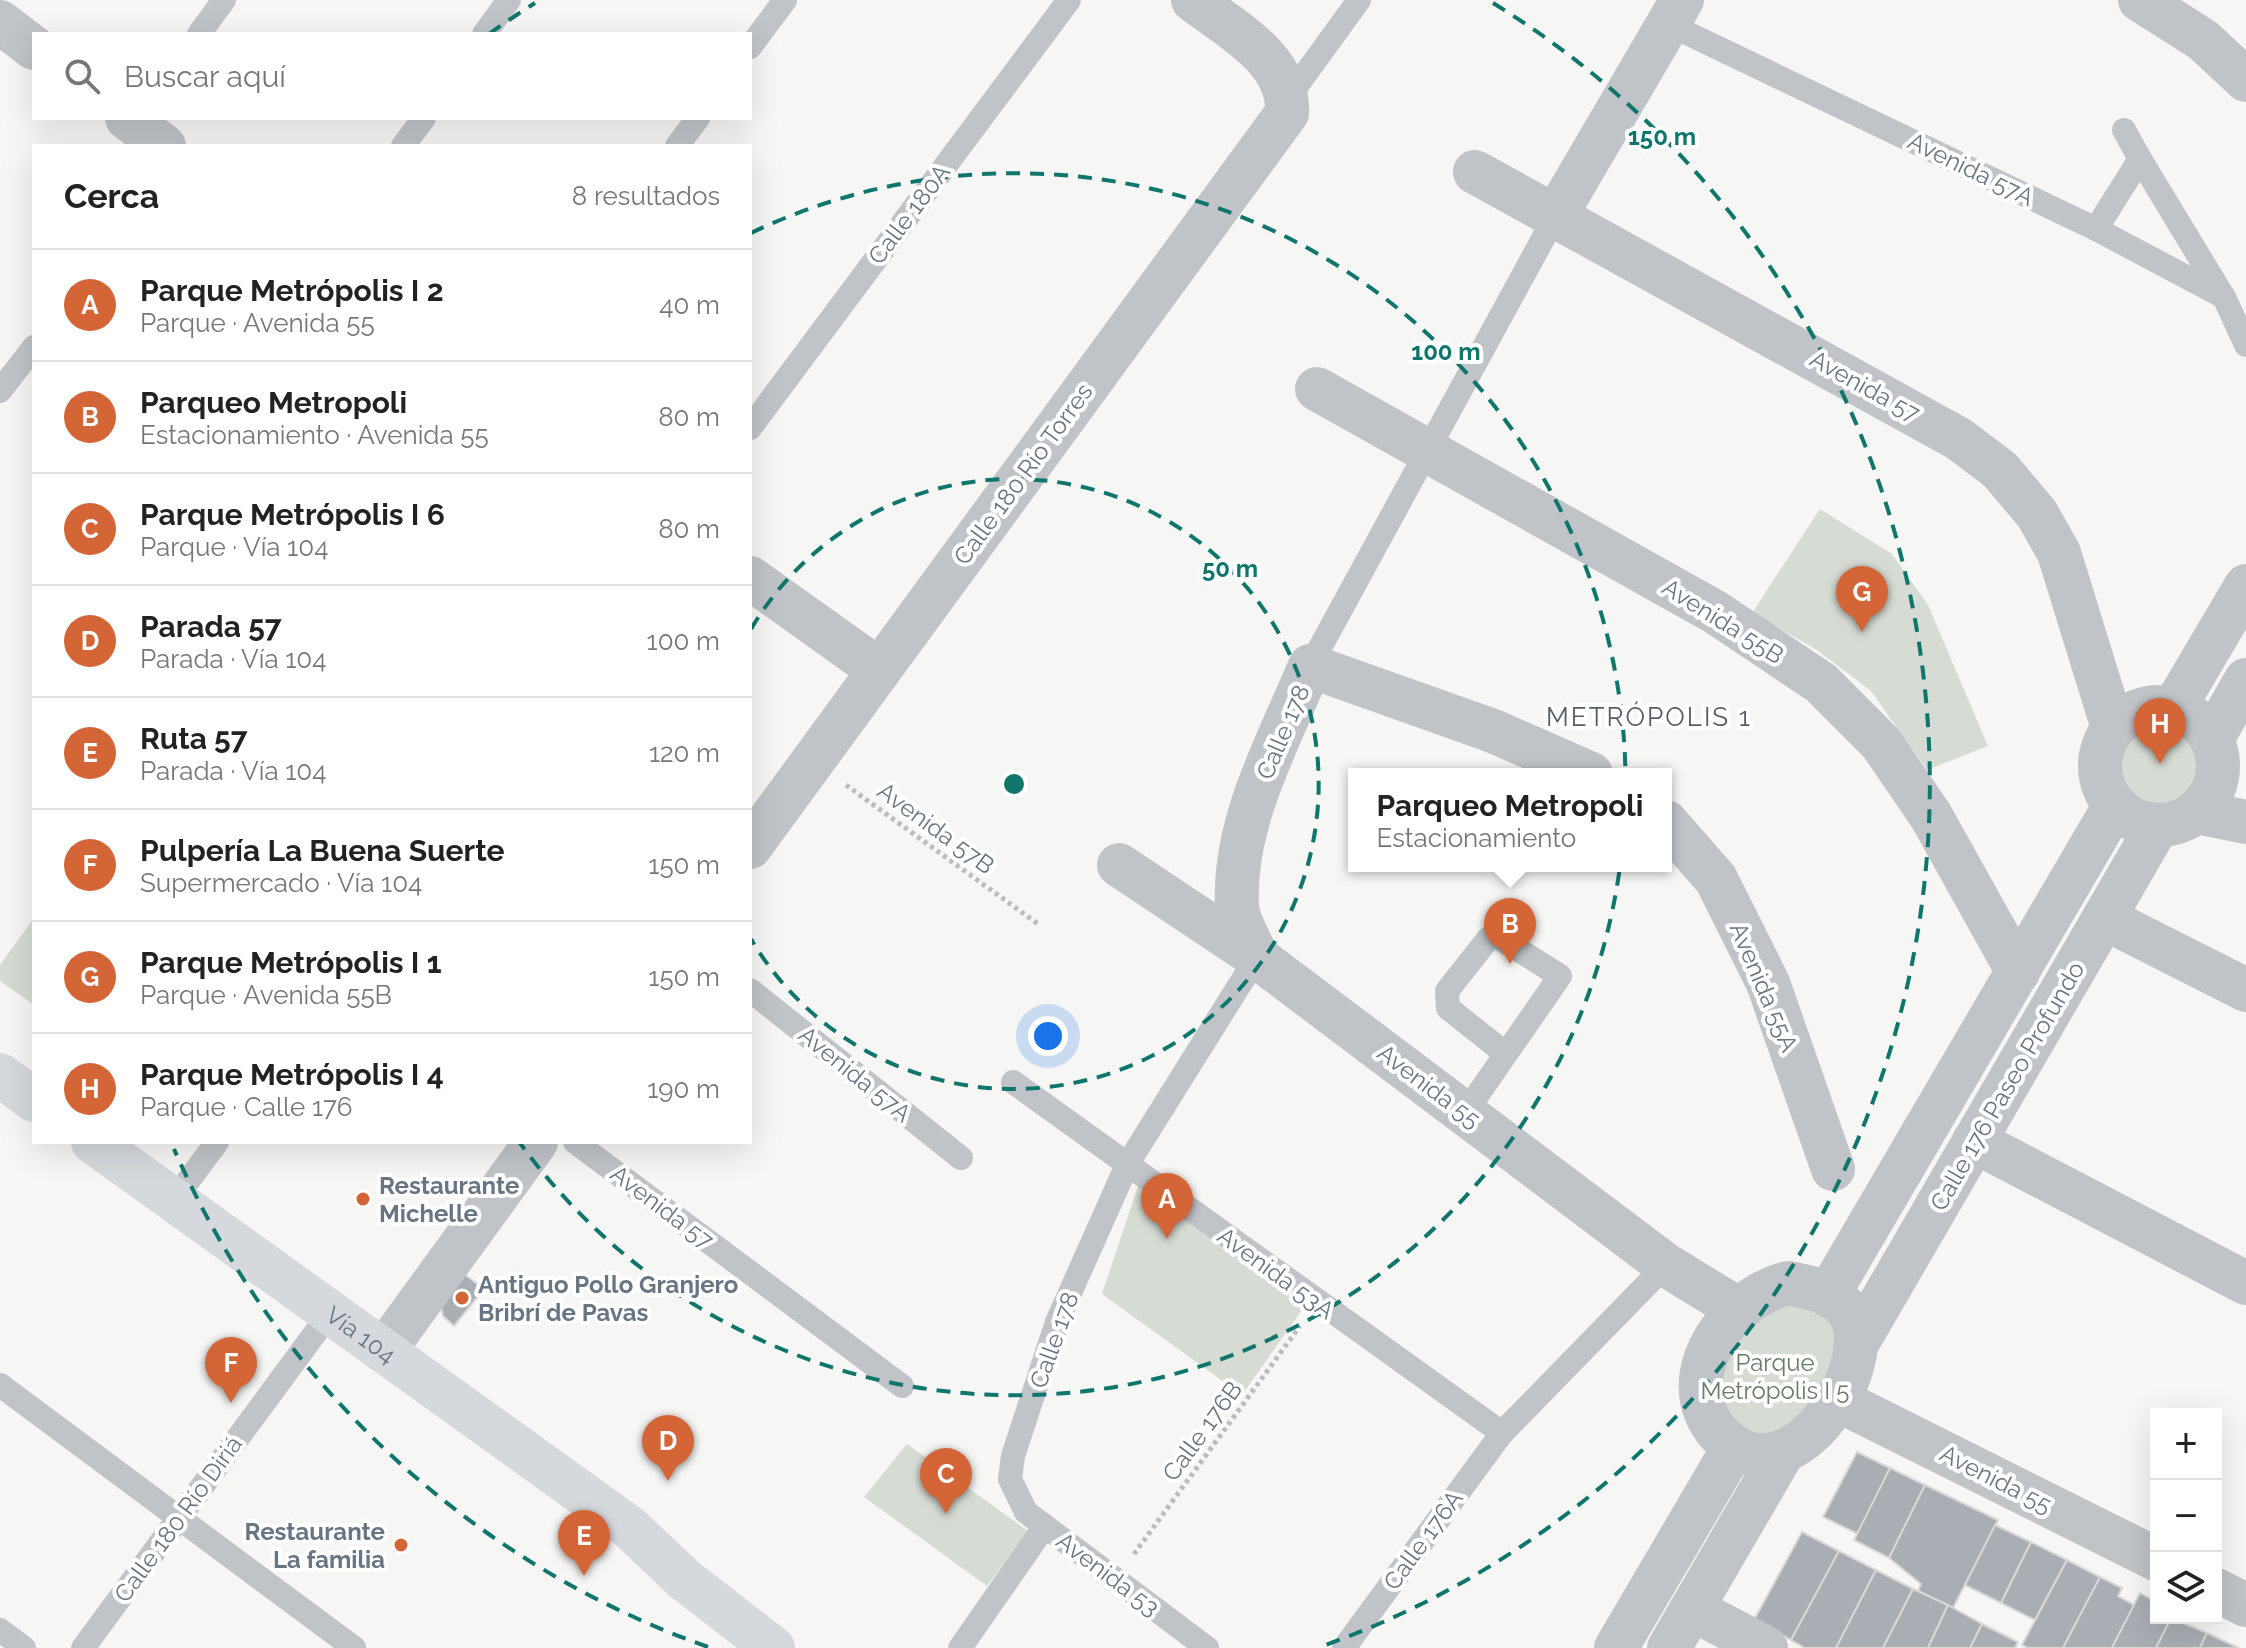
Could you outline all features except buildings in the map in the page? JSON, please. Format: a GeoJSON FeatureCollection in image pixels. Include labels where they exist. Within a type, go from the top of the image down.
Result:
{"type":"FeatureCollection","features":[{"type":"Feature","properties":{"kind":"main road"},"geometry":{"type":"LineString","coordinates":[[0,1075],[32,1099]]}},
{"type":"Feature","properties":{"kind":"main road","name":"Vía 104"},"geometry":{"type":"LineString","coordinates":[[96,1144],[629,1527],[693,1562],[807,1648]]}},
{"type":"Feature","properties":{"kind":"main road","name":"Vía 104"},"geometry":{"type":"LineString","coordinates":[[629,1527],[684,1579],[773,1648]]}},
{"type":"Feature","properties":{"kind":"street"},"geometry":{"type":"LineString","coordinates":[[1193,0],[1262,53],[1281,79],[1288,98]]}},
{"type":"Feature","properties":{"kind":"street"},"geometry":{"type":"LineString","coordinates":[[2140,0],[2203,40],[2246,80]]}},
{"type":"Feature","properties":{"kind":"street","name":"Calle 178"},"geometry":{"type":"LineString","coordinates":[[1556,215],[1675,12]]}},
{"type":"Feature","properties":{"kind":"street"},"geometry":{"type":"LineString","coordinates":[[0,22],[32,46]]}},
{"type":"Feature","properties":{"kind":"street","name":"Calle 180 Río Torres"},"geometry":{"type":"LineString","coordinates":[[752,844],[1275,131],[1287,113],[1288,98]]}},
{"type":"Feature","properties":{"kind":"street","name":"Avenida 57"},"geometry":{"type":"LineString","coordinates":[[1475,172],[1959,439],[2000,470],[2037,514],[2059,553],[2113,728]]}},
{"type":"Feature","properties":{"kind":"street","name":"Avenida 55B"},"geometry":{"type":"LineString","coordinates":[[1317,389],[1715,612],[1821,683],[1881,743],[1915,791],[2018,972]]}},
{"type":"Feature","properties":{"kind":"street"},"geometry":{"type":"LineString","coordinates":[[752,579],[879,670]]}},
{"type":"Feature","properties":{"kind":"street"},"geometry":{"type":"LineString","coordinates":[[2174,708],[2246,586]]}},
{"type":"Feature","properties":{"kind":"street"},"geometry":{"type":"LineString","coordinates":[[1310,666],[1493,731],[1577,768]]}},
{"type":"Feature","properties":{"kind":"street","name":"Calle 178"},"geometry":{"type":"LineString","coordinates":[[1257,957],[1237,909],[1240,865],[1249,812],[1310,666]]}},
{"type":"Feature","properties":{"kind":"street"},"geometry":{"type":"LineString","coordinates":[[2212,739],[2246,680]]}},
{"type":"Feature","properties":{"kind":"street"},"geometry":{"type":"LineString","coordinates":[[2177,818],[2210,798],[2217,779],[2219,758],[2212,739],[2196,719],[2174,708],[2141,711],[2113,728],[2103,747],[2100,767],[2104,787],[2115,805],[2128,816],[2246,822]]}},
{"type":"Feature","properties":{"kind":"street","name":"Calle 176 Paseo Profundo"},"geometry":{"type":"LineString","coordinates":[[1828,1295],[2115,805]]}},
{"type":"Feature","properties":{"kind":"street","name":"Calle 176 Paseo Profundo"},"geometry":{"type":"LineString","coordinates":[[1855,1347],[2104,918],[2177,818]]}},
{"type":"Feature","properties":{"kind":"street","name":"Avenida 55A"},"geometry":{"type":"LineString","coordinates":[[1672,829],[1716,879],[1768,983],[1833,1169]]}},
{"type":"Feature","properties":{"kind":"street","name":"Avenida 55"},"geometry":{"type":"LineString","coordinates":[[1119,865],[1257,957],[1666,1265],[1738,1309]]}},
{"type":"Feature","properties":{"kind":"street"},"geometry":{"type":"LineString","coordinates":[[2104,918],[2246,990]]}},
{"type":"Feature","properties":{"kind":"street"},"geometry":{"type":"LineString","coordinates":[[1974,1141],[2246,1283]]}},
{"type":"Feature","properties":{"kind":"street"},"geometry":{"type":"LineString","coordinates":[[384,1351],[535,1144]]}},
{"type":"Feature","properties":{"kind":"street"},"geometry":{"type":"LineString","coordinates":[[1788,1283],[1819,1289],[1828,1295],[1847,1309],[1855,1326],[1851,1370],[1836,1399],[1805,1441],[1782,1454],[1758,1454],[1734,1447],[1713,1431],[1699,1396],[1705,1358],[1738,1309],[1765,1289],[1788,1283]]}},
{"type":"Feature","properties":{"kind":"street","name":"Avenida 55"},"geometry":{"type":"LineString","coordinates":[[1836,1399],[2150,1556]]}},
{"type":"Feature","properties":{"kind":"street"},"geometry":{"type":"LineString","coordinates":[[1616,1648],[1734,1447]]}},
{"type":"Feature","properties":{"kind":"street"},"geometry":{"type":"LineString","coordinates":[[1669,1648],[1782,1454]]}},
{"type":"Feature","properties":{"kind":"street"},"geometry":{"type":"LineString","coordinates":[[2222,1593],[2246,1605]]}},
{"type":"Feature","properties":{"kind":"street"},"geometry":{"type":"LineString","coordinates":[[1692,1609],[1766,1648]]}},
{"type":"Feature","properties":{"kind":"lane"},"geometry":{"type":"LineString","coordinates":[[200,32],[224,0]]}},
{"type":"Feature","properties":{"kind":"lane"},"geometry":{"type":"LineString","coordinates":[[485,32],[509,0]]}},
{"type":"Feature","properties":{"kind":"lane"},"geometry":{"type":"LineString","coordinates":[[752,44],[785,0]]}},
{"type":"Feature","properties":{"kind":"lane","name":"Calle 180A"},"geometry":{"type":"LineString","coordinates":[[752,425],[1069,0]]}},
{"type":"Feature","properties":{"kind":"lane"},"geometry":{"type":"LineString","coordinates":[[1288,98],[1359,0]]}},
{"type":"Feature","properties":{"kind":"lane","name":"Avenida 57A"},"geometry":{"type":"LineString","coordinates":[[1675,12],[2224,297]]}},
{"type":"Feature","properties":{"kind":"lane"},"geometry":{"type":"LineString","coordinates":[[404,144],[422,120]]}},
{"type":"Feature","properties":{"kind":"lane"},"geometry":{"type":"LineString","coordinates":[[678,144],[696,120]]}},
{"type":"Feature","properties":{"kind":"lane"},"geometry":{"type":"LineString","coordinates":[[2124,130],[2224,297],[2246,345]]}},
{"type":"Feature","properties":{"kind":"lane"},"geometry":{"type":"LineString","coordinates":[[2096,229],[2140,159]]}},
{"type":"Feature","properties":{"kind":"lane","name":"Calle 178"},"geometry":{"type":"LineString","coordinates":[[1310,666],[1431,451],[1556,215]]}},
{"type":"Feature","properties":{"kind":"lane"},"geometry":{"type":"LineString","coordinates":[[0,391],[32,350]]}},
{"type":"Feature","properties":{"kind":"lane"},"geometry":{"type":"LineString","coordinates":[[1465,1113],[1506,1054],[1560,976],[1495,935],[1488,939],[1447,991],[1446,999],[1448,1008],[1506,1054]]}},
{"type":"Feature","properties":{"kind":"lane","name":"Calle 178"},"geometry":{"type":"LineString","coordinates":[[1015,1495],[1010,1479],[1013,1456],[1057,1322],[1127,1165],[1257,957]]}},
{"type":"Feature","properties":{"kind":"lane","name":"Avenida 57A"},"geometry":{"type":"LineString","coordinates":[[752,992],[961,1158]]}},
{"type":"Feature","properties":{"kind":"lane","name":"Avenida 53A"},"geometry":{"type":"LineString","coordinates":[[1013,1082],[1502,1433]]}},
{"type":"Feature","properties":{"kind":"lane"},"geometry":{"type":"LineString","coordinates":[[174,1200],[216,1144]]}},
{"type":"Feature","properties":{"kind":"lane","name":"Avenida 57"},"geometry":{"type":"LineString","coordinates":[[578,1144],[902,1386]]}},
{"type":"Feature","properties":{"kind":"lane","name":"Calle 176A"},"geometry":{"type":"LineString","coordinates":[[1344,1648],[1502,1433],[1666,1265]]}},
{"type":"Feature","properties":{"kind":"lane","name":"Calle 180 Río Diriá"},"geometry":{"type":"LineString","coordinates":[[83,1648],[330,1313]]}},
{"type":"Feature","properties":{"kind":"lane"},"geometry":{"type":"LineString","coordinates":[[0,1385],[354,1648]]}},
{"type":"Feature","properties":{"kind":"lane","name":"Avenida 53"},"geometry":{"type":"LineString","coordinates":[[1015,1495],[1026,1512],[1207,1648]]}},
{"type":"Feature","properties":{"kind":"lane"},"geometry":{"type":"LineString","coordinates":[[960,1648],[1045,1526]]}},
{"type":"Feature","properties":{"kind":"lane"},"geometry":{"type":"LineString","coordinates":[[0,1630],[24,1648]]}},
{"type":"Feature","properties":{"kind":"path","name":"Avenida 57B"},"geometry":{"type":"LineString","coordinates":[[812,761],[1038,924]]}},
{"type":"Feature","properties":{"kind":"path","name":"Calle 176B"},"geometry":{"type":"LineString","coordinates":[[1116,1580],[1317,1303]]}},
{"type":"Feature","properties":{"kind":"green space"},"geometry":{"type":"Polygon","coordinates":[[[1820,509],[1892,554],[1928,605],[1988,746],[1927,770],[1871,691],[1817,650],[1752,613],[1820,509]]]}},
{"type":"Feature","properties":{"kind":"green space"},"geometry":{"type":"Polygon","coordinates":[[[2160,719],[2178,723],[2193,733],[2203,748],[2207,766],[2203,784],[2193,799],[2178,809],[2160,813],[2142,809],[2127,799],[2117,784],[2113,766],[2117,748],[2127,733],[2142,723],[2160,719]]]}},
{"type":"Feature","properties":{"kind":"green space"},"geometry":{"type":"Polygon","coordinates":[[[32,921],[32,1004],[0,981],[0,965],[32,921]]]}},
{"type":"Feature","properties":{"kind":"green space"},"geometry":{"type":"Polygon","coordinates":[[[1139,1183],[1304,1307],[1242,1395],[1102,1294],[1139,1183]]]}},
{"type":"Feature","properties":{"kind":"green space","name":"Parque Metrópolis I 5"},"geometry":{"type":"Polygon","coordinates":[[[1792,1298],[1830,1313],[1843,1364],[1776,1443],[1727,1424],[1720,1364],[1728,1343],[1792,1298]]]}},
{"type":"Feature","properties":{"kind":"green space"},"geometry":{"type":"Polygon","coordinates":[[[907,1444],[1028,1531],[987,1586],[864,1497],[907,1444]]]}},
{"type":"Feature","properties":{"kind":"place","name":"Parque Metrópolis I 1"},"geometry":{"type":"Point","coordinates":[1862,632]}},
{"type":"Feature","properties":{"kind":"place","name":"Parque Metrópolis I 4"},"geometry":{"type":"Point","coordinates":[2160,764]}},
{"type":"Feature","properties":{"kind":"place","name":"Parqueo Metropoli"},"geometry":{"type":"Point","coordinates":[1510,964]}},
{"type":"Feature","properties":{"kind":"place","name":"Restaurante Michelle"},"geometry":{"type":"Point","coordinates":[363,1199]}},
{"type":"Feature","properties":{"kind":"place","name":"Parque Metrópolis I 2"},"geometry":{"type":"Point","coordinates":[1167,1239]}},
{"type":"Feature","properties":{"kind":"place","name":"Antiguo Pollo Granjero Bribrí de Pavas"},"geometry":{"type":"Point","coordinates":[462,1298]}},
{"type":"Feature","properties":{"kind":"place","name":"Pulpería La Buena Suerte"},"geometry":{"type":"Point","coordinates":[231,1403]}},
{"type":"Feature","properties":{"kind":"place","name":"Parada 57"},"geometry":{"type":"Point","coordinates":[668,1481]}},
{"type":"Feature","properties":{"kind":"place","name":"Parque Metrópolis I 6"},"geometry":{"type":"Point","coordinates":[946,1514]}},
{"type":"Feature","properties":{"kind":"place","name":"Restaurante La familia"},"geometry":{"type":"Point","coordinates":[401,1545]}},
{"type":"Feature","properties":{"kind":"place","name":"Ruta 57"},"geometry":{"type":"Point","coordinates":[584,1576]}},
{"type":"Feature","properties":{"kind":"district","name":"METRÓPOLIS 1"},"geometry":{"type":"Point","coordinates":[1649,717]}}]}
